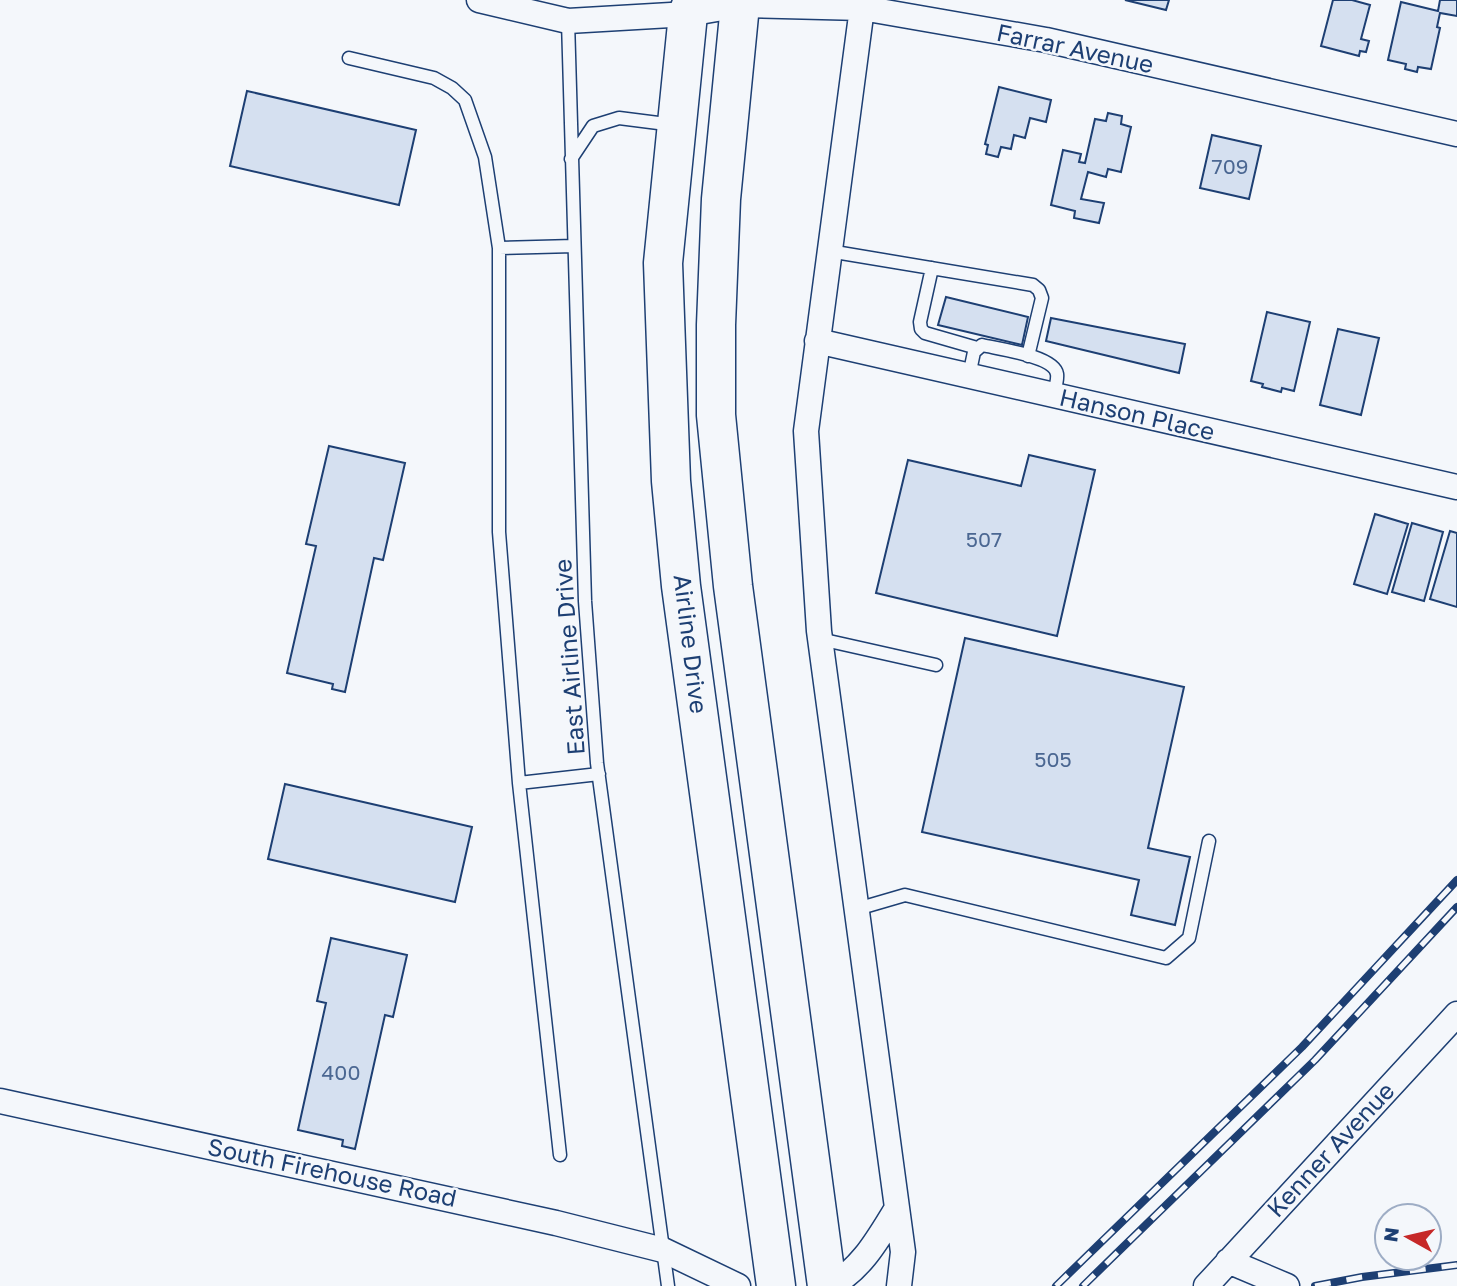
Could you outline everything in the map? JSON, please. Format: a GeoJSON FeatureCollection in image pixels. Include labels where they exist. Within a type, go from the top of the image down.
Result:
{"type":"FeatureCollection","features":[{"type":"Feature","properties":{"kind":"highway","name":"Airline Drive"},"geometry":{"type":"LineString","coordinates":[[739,2],[721,199],[716,415],[733,586],[828,1286]]}},
{"type":"Feature","properties":{"kind":"highway","name":"Airline Drive"},"geometry":{"type":"LineString","coordinates":[[691,7],[663,263],[671,481],[681,586],[776,1286]]}},
{"type":"Feature","properties":{"kind":"street","name":"Farrar Avenue"},"geometry":{"type":"LineString","coordinates":[[479,0],[568,22],[739,2],[862,8],[1046,40],[1457,134]]}},
{"type":"Feature","properties":{"kind":"street"},"geometry":{"type":"LineString","coordinates":[[862,8],[806,431],[820,639],[903,1252],[899,1286]]}},
{"type":"Feature","properties":{"kind":"street","name":"Hanson Place"},"geometry":{"type":"LineString","coordinates":[[817,341],[1457,487]]}},
{"type":"Feature","properties":{"kind":"street","name":"Kenner Avenue"},"geometry":{"type":"LineString","coordinates":[[1206,1286],[1457,1014]]}},
{"type":"Feature","properties":{"kind":"street","name":"South Firehouse Road"},"geometry":{"type":"LineString","coordinates":[[0,1101],[556,1223],[663,1250],[738,1286]]}},
{"type":"Feature","properties":{"kind":"street"},"geometry":{"type":"LineString","coordinates":[[828,1286],[845,1278],[874,1244],[897,1208]]}},
{"type":"Feature","properties":{"kind":"street"},"geometry":{"type":"LineString","coordinates":[[1228,1261],[1287,1286]]}},
{"type":"Feature","properties":{"kind":"lane","name":"East Airline Drive"},"geometry":{"type":"LineString","coordinates":[[568,22],[585,601],[599,775],[668,1286]]}},
{"type":"Feature","properties":{"kind":"lane"},"geometry":{"type":"LineString","coordinates":[[349,58],[434,78],[452,88],[465,100],[485,156],[499,248],[499,532],[519,783],[560,1155]]}},
{"type":"Feature","properties":{"kind":"lane"},"geometry":{"type":"LineString","coordinates":[[571,159],[593,126],[619,118],[677,125]]}},
{"type":"Feature","properties":{"kind":"lane"},"geometry":{"type":"LineString","coordinates":[[499,248],[574,246]]}},
{"type":"Feature","properties":{"kind":"lane"},"geometry":{"type":"LineString","coordinates":[[829,251],[1033,285],[1042,298],[1028,356]]}},
{"type":"Feature","properties":{"kind":"lane"},"geometry":{"type":"LineString","coordinates":[[932,268],[920,322],[921,329],[925,333],[977,348]]}},
{"type":"Feature","properties":{"kind":"lane"},"geometry":{"type":"LineString","coordinates":[[968,376],[974,352],[982,345],[1046,361],[1054,366],[1058,375],[1053,396]]}},
{"type":"Feature","properties":{"kind":"lane"},"geometry":{"type":"LineString","coordinates":[[820,639],[936,665]]}},
{"type":"Feature","properties":{"kind":"lane"},"geometry":{"type":"LineString","coordinates":[[519,783],[599,775]]}},
{"type":"Feature","properties":{"kind":"lane"},"geometry":{"type":"LineString","coordinates":[[857,909],[905,895],[1166,958],[1189,938],[1209,841]]}},
{"type":"Feature","properties":{"kind":"building"},"geometry":{"type":"Polygon","coordinates":[[[1125,0],[1169,0],[1166,10],[1125,0]]]}},
{"type":"Feature","properties":{"kind":"building"},"geometry":{"type":"Polygon","coordinates":[[[1333,0],[1352,0],[1370,5],[1361,39],[1369,41],[1366,52],[1360,51],[1359,56],[1321,46],[1333,0]]]}},
{"type":"Feature","properties":{"kind":"building"},"geometry":{"type":"Polygon","coordinates":[[[1440,0],[1457,0],[1457,16],[1440,13],[1437,27],[1440,28],[1431,69],[1418,67],[1417,72],[1405,69],[1406,64],[1388,60],[1401,2],[1438,11],[1440,0]]]}},
{"type":"Feature","properties":{"kind":"building"},"geometry":{"type":"Polygon","coordinates":[[[999,87],[1051,100],[1046,122],[1030,118],[1025,138],[1014,135],[1011,149],[1001,147],[998,157],[986,154],[988,145],[985,144],[999,87]]]}},
{"type":"Feature","properties":{"kind":"building"},"geometry":{"type":"Polygon","coordinates":[[[247,91],[416,130],[399,205],[230,166],[247,91]]]}},
{"type":"Feature","properties":{"kind":"building"},"geometry":{"type":"Polygon","coordinates":[[[1108,113],[1122,116],[1121,124],[1131,127],[1121,172],[1108,169],[1106,177],[1088,172],[1081,199],[1104,203],[1099,223],[1074,218],[1075,211],[1051,205],[1063,150],[1081,154],[1079,162],[1085,163],[1095,119],[1106,121],[1108,113]]]}},
{"type":"Feature","properties":{"kind":"building"},"geometry":{"type":"Polygon","coordinates":[[[1212,135],[1261,146],[1249,199],[1200,188],[1212,135]]]}},
{"type":"Feature","properties":{"kind":"building"},"geometry":{"type":"Polygon","coordinates":[[[946,297],[1028,317],[1022,345],[938,325],[946,297]]]}},
{"type":"Feature","properties":{"kind":"building"},"geometry":{"type":"Polygon","coordinates":[[[1267,312],[1310,322],[1294,391],[1282,388],[1281,392],[1251,381],[1267,312]]]}},
{"type":"Feature","properties":{"kind":"building"},"geometry":{"type":"Polygon","coordinates":[[[1051,318],[1185,344],[1179,373],[1046,341],[1051,318]]]}},
{"type":"Feature","properties":{"kind":"building"},"geometry":{"type":"Polygon","coordinates":[[[1338,329],[1379,338],[1361,415],[1320,405],[1338,329]]]}},
{"type":"Feature","properties":{"kind":"building"},"geometry":{"type":"Polygon","coordinates":[[[329,446],[405,463],[383,560],[374,558],[345,692],[332,689],[333,684],[287,673],[316,546],[306,544],[329,446]]]}},
{"type":"Feature","properties":{"kind":"building"},"geometry":{"type":"Polygon","coordinates":[[[1029,455],[1095,470],[1057,636],[876,593],[908,460],[1021,486],[1029,455]]]}},
{"type":"Feature","properties":{"kind":"building"},"geometry":{"type":"Polygon","coordinates":[[[1375,514],[1408,524],[1387,594],[1354,584],[1375,514]]]}},
{"type":"Feature","properties":{"kind":"building"},"geometry":{"type":"Polygon","coordinates":[[[1412,523],[1443,532],[1424,601],[1392,592],[1412,523]]]}},
{"type":"Feature","properties":{"kind":"building"},"geometry":{"type":"Polygon","coordinates":[[[1450,531],[1457,533],[1457,607],[1430,599],[1450,531]]]}},
{"type":"Feature","properties":{"kind":"building"},"geometry":{"type":"Polygon","coordinates":[[[965,638],[1184,687],[1148,848],[1190,857],[1175,925],[1131,915],[1139,880],[922,832],[965,638]]]}},
{"type":"Feature","properties":{"kind":"building"},"geometry":{"type":"Polygon","coordinates":[[[285,784],[472,827],[455,902],[268,859],[285,784]]]}},
{"type":"Feature","properties":{"kind":"building"},"geometry":{"type":"Polygon","coordinates":[[[331,938],[407,955],[393,1017],[385,1015],[355,1149],[342,1146],[343,1140],[298,1130],[326,1003],[317,1001],[331,938]]]}},
{"type":"Feature","properties":{"kind":"railway"},"geometry":{"type":"LineString","coordinates":[[1056,1286],[1302,1047],[1457,880]]}},
{"type":"Feature","properties":{"kind":"railway"},"geometry":{"type":"LineString","coordinates":[[1083,1286],[1315,1060],[1457,907]]}},
{"type":"Feature","properties":{"kind":"railway"},"geometry":{"type":"LineString","coordinates":[[1315,1286],[1457,1265]]}}]}
